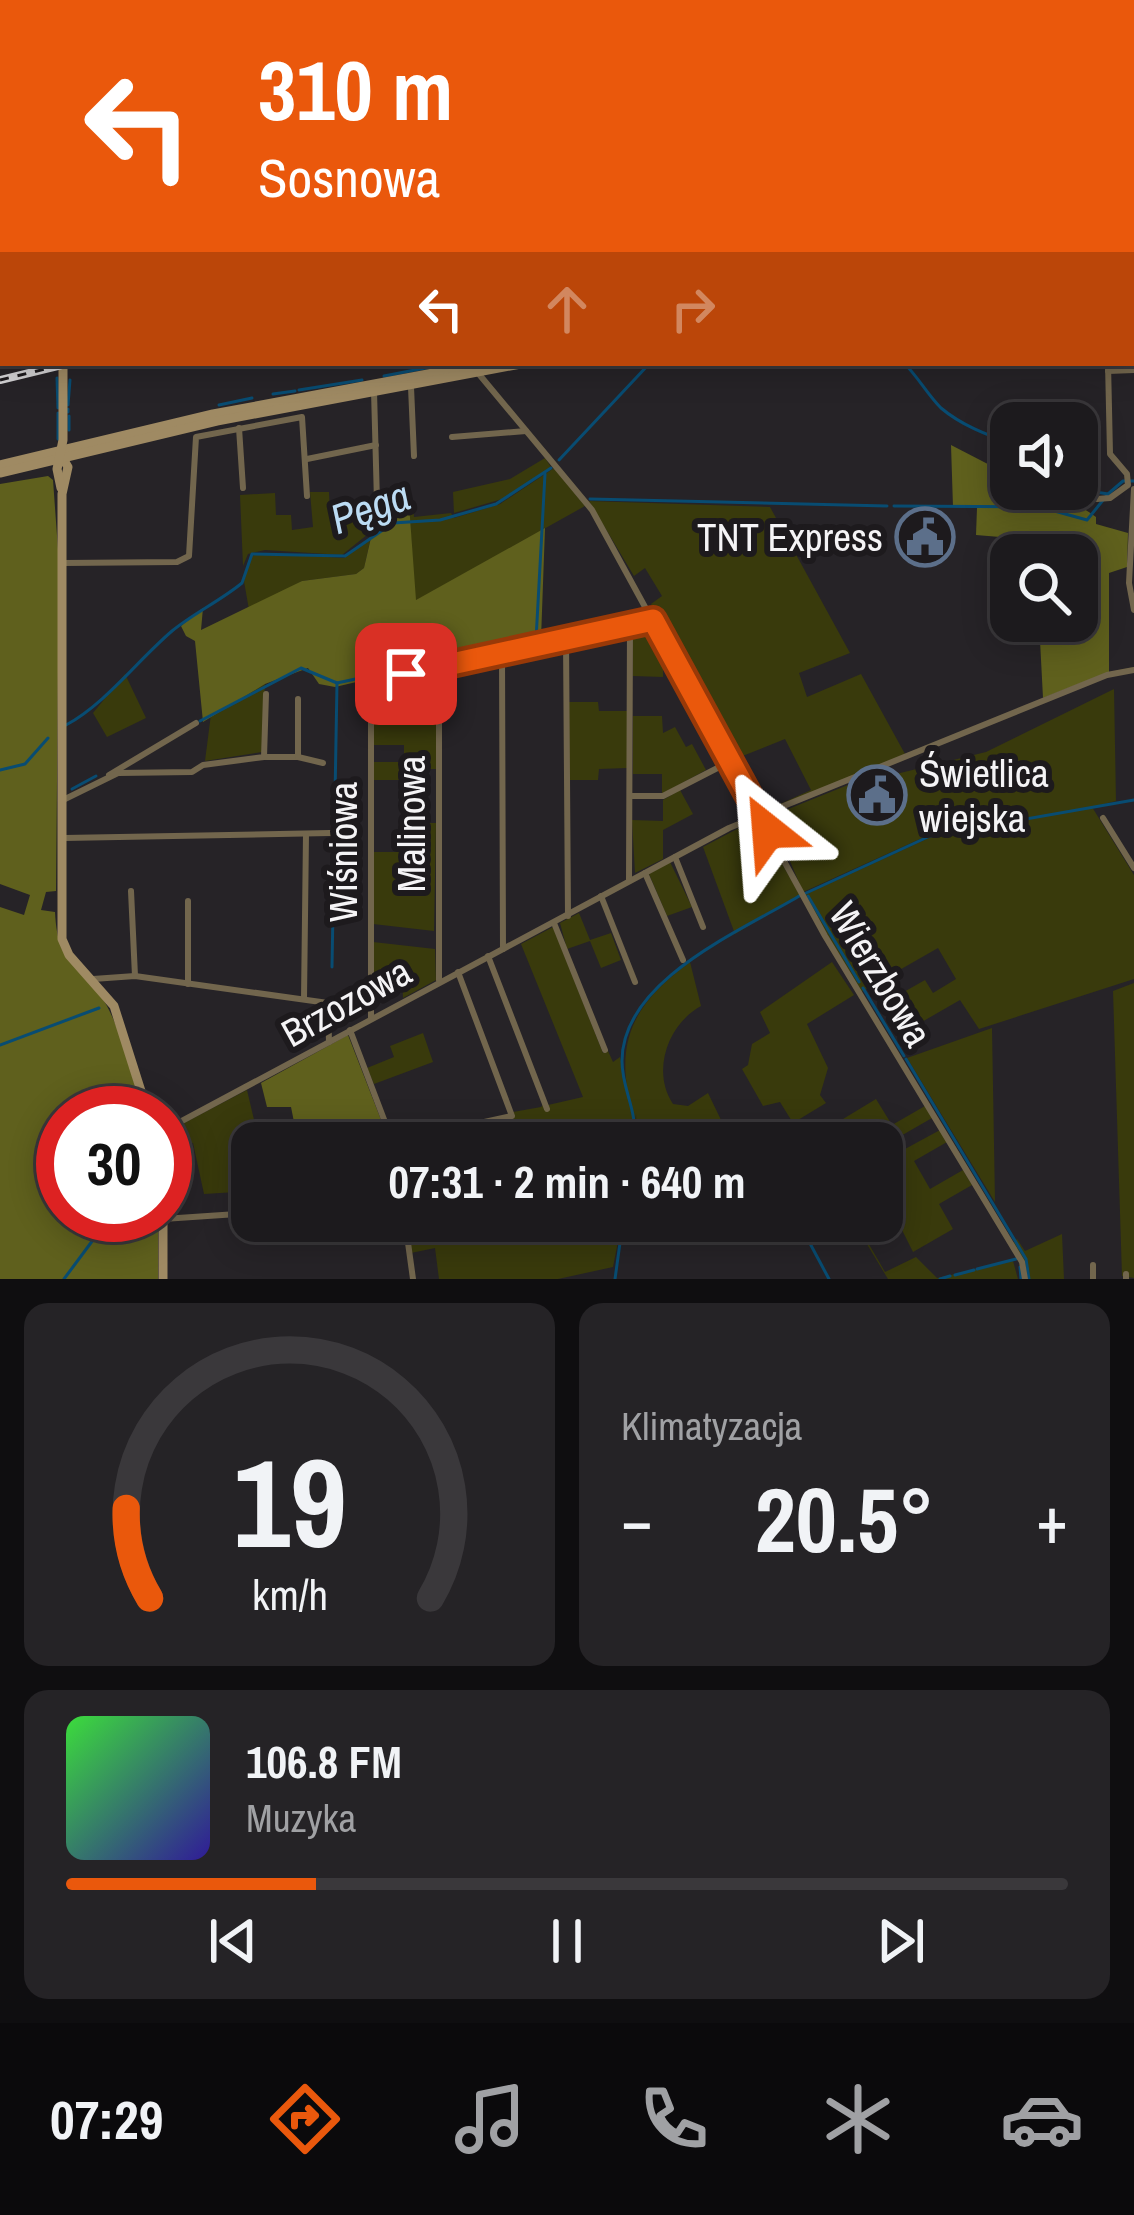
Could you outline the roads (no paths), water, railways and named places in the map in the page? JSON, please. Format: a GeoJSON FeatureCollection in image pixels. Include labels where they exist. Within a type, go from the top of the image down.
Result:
{"type":"FeatureCollection","features":[{"type":"Feature","properties":{"kind":"street"},"geometry":{"type":"LineString","coordinates":[[63,366],[62,453],[68,467],[62,494],[62,939],[117,1012],[140,1086]]}},
{"type":"Feature","properties":{"kind":"street"},"geometry":{"type":"LineString","coordinates":[[0,469],[213,414],[374,389],[474,366]]}},
{"type":"Feature","properties":{"kind":"street"},"geometry":{"type":"LineString","coordinates":[[374,389],[412,387],[512,366]]}},
{"type":"Feature","properties":{"kind":"street"},"geometry":{"type":"LineString","coordinates":[[1134,370],[1108,367],[1110,454],[1131,485],[1129,583],[1134,610]]}},
{"type":"Feature","properties":{"kind":"street","name":"Wierzbowa"},"geometry":{"type":"LineString","coordinates":[[478,373],[589,504],[851,980],[1022,1262],[1025,1279]]}},
{"type":"Feature","properties":{"kind":"street"},"geometry":{"type":"LineString","coordinates":[[412,387],[414,456]]}},
{"type":"Feature","properties":{"kind":"street"},"geometry":{"type":"LineString","coordinates":[[374,389],[377,502]]}},
{"type":"Feature","properties":{"kind":"street"},"geometry":{"type":"LineString","coordinates":[[63,562],[177,562],[192,550],[194,439],[302,417],[307,496]]}},
{"type":"Feature","properties":{"kind":"street"},"geometry":{"type":"LineString","coordinates":[[238,428],[243,488]]}},
{"type":"Feature","properties":{"kind":"street"},"geometry":{"type":"LineString","coordinates":[[452,437],[526,431]]}},
{"type":"Feature","properties":{"kind":"street"},"geometry":{"type":"LineString","coordinates":[[307,459],[376,446]]}},
{"type":"Feature","properties":{"kind":"street"},"geometry":{"type":"LineString","coordinates":[[1102,499],[1131,485]]}},
{"type":"Feature","properties":{"kind":"street"},"geometry":{"type":"LineString","coordinates":[[439,667],[653,620]]}},
{"type":"Feature","properties":{"kind":"street"},"geometry":{"type":"LineString","coordinates":[[629,881],[631,624]]}},
{"type":"Feature","properties":{"kind":"street"},"geometry":{"type":"LineString","coordinates":[[566,639],[568,916]]}},
{"type":"Feature","properties":{"kind":"street"},"geometry":{"type":"LineString","coordinates":[[502,651],[503,949]]}},
{"type":"Feature","properties":{"kind":"street","name":"Wiśniowa"},"geometry":{"type":"LineString","coordinates":[[371,1018],[370,686],[373,681],[439,667]]}},
{"type":"Feature","properties":{"kind":"street","name":"Malinowa"},"geometry":{"type":"LineString","coordinates":[[439,667],[436,972],[440,982]]}},
{"type":"Feature","properties":{"kind":"street","name":"Brzozowa"},"geometry":{"type":"LineString","coordinates":[[192,1116],[759,815],[1107,675],[1134,670]]}},
{"type":"Feature","properties":{"kind":"street"},"geometry":{"type":"LineString","coordinates":[[264,757],[266,694]]}},
{"type":"Feature","properties":{"kind":"street"},"geometry":{"type":"LineString","coordinates":[[298,699],[298,757]]}},
{"type":"Feature","properties":{"kind":"street"},"geometry":{"type":"LineString","coordinates":[[107,778],[118,766],[196,723]]}},
{"type":"Feature","properties":{"kind":"street"},"geometry":{"type":"LineString","coordinates":[[61,801],[118,773],[193,772],[203,765],[264,757],[323,763]]}},
{"type":"Feature","properties":{"kind":"street"},"geometry":{"type":"LineString","coordinates":[[630,796],[663,796],[731,761]]}},
{"type":"Feature","properties":{"kind":"street"},"geometry":{"type":"LineString","coordinates":[[1103,818],[1134,868]]}},
{"type":"Feature","properties":{"kind":"street"},"geometry":{"type":"LineString","coordinates":[[60,838],[330,833]]}},
{"type":"Feature","properties":{"kind":"street"},"geometry":{"type":"LineString","coordinates":[[304,1000],[306,834]]}},
{"type":"Feature","properties":{"kind":"street"},"geometry":{"type":"LineString","coordinates":[[1122,849],[1134,847]]}},
{"type":"Feature","properties":{"kind":"street"},"geometry":{"type":"LineString","coordinates":[[674,857],[703,927]]}},
{"type":"Feature","properties":{"kind":"street"},"geometry":{"type":"LineString","coordinates":[[645,873],[682,960]]}},
{"type":"Feature","properties":{"kind":"street"},"geometry":{"type":"LineString","coordinates":[[131,890],[135,976]]}},
{"type":"Feature","properties":{"kind":"street"},"geometry":{"type":"LineString","coordinates":[[601,896],[635,982]]}},
{"type":"Feature","properties":{"kind":"street"},"geometry":{"type":"LineString","coordinates":[[188,901],[188,984]]}},
{"type":"Feature","properties":{"kind":"street"},"geometry":{"type":"LineString","coordinates":[[554,923],[605,1050]]}},
{"type":"Feature","properties":{"kind":"street"},"geometry":{"type":"LineString","coordinates":[[488,956],[547,1109]]}},
{"type":"Feature","properties":{"kind":"street"},"geometry":{"type":"LineString","coordinates":[[458,972],[512,1115],[482,1122]]}},
{"type":"Feature","properties":{"kind":"street"},"geometry":{"type":"LineString","coordinates":[[89,975],[135,976],[328,1004],[329,1042]]}},
{"type":"Feature","properties":{"kind":"street"},"geometry":{"type":"LineString","coordinates":[[350,1030],[385,1122]]}},
{"type":"Feature","properties":{"kind":"street"},"geometry":{"type":"LineString","coordinates":[[192,1216],[231,1214]]}},
{"type":"Feature","properties":{"kind":"street"},"geometry":{"type":"LineString","coordinates":[[163,1242],[163,1279]]}},
{"type":"Feature","properties":{"kind":"street"},"geometry":{"type":"LineString","coordinates":[[408,1242],[413,1279]]}},
{"type":"Feature","properties":{"kind":"street"},"geometry":{"type":"LineString","coordinates":[[1093,1264],[1094,1279]]}},
{"type":"Feature","properties":{"kind":"waterway"},"geometry":{"type":"LineString","coordinates":[[384,376],[436,366]]}},
{"type":"Feature","properties":{"kind":"waterway","name":"Pęga"},"geometry":{"type":"LineString","coordinates":[[559,460],[647,366]]}},
{"type":"Feature","properties":{"kind":"waterway","name":"Pęga"},"geometry":{"type":"LineString","coordinates":[[906,366],[949,414],[990,435]]}},
{"type":"Feature","properties":{"kind":"waterway"},"geometry":{"type":"LineString","coordinates":[[57,378],[58,408]]}},
{"type":"Feature","properties":{"kind":"waterway"},"geometry":{"type":"LineString","coordinates":[[68,405],[70,380]]}},
{"type":"Feature","properties":{"kind":"waterway"},"geometry":{"type":"LineString","coordinates":[[299,390],[362,380]]}},
{"type":"Feature","properties":{"kind":"waterway"},"geometry":{"type":"LineString","coordinates":[[273,394],[295,391]]}},
{"type":"Feature","properties":{"kind":"waterway"},"geometry":{"type":"LineString","coordinates":[[219,405],[252,398]]}},
{"type":"Feature","properties":{"kind":"waterway"},"geometry":{"type":"LineString","coordinates":[[58,413],[58,439]]}},
{"type":"Feature","properties":{"kind":"waterway"},"geometry":{"type":"LineString","coordinates":[[69,416],[69,430]]}},
{"type":"Feature","properties":{"kind":"waterway","name":"Pęga"},"geometry":{"type":"LineString","coordinates":[[66,725],[107,694],[172,631],[242,583],[252,554],[345,556],[393,523],[440,520],[496,504],[551,468]]}},
{"type":"Feature","properties":{"kind":"waterway"},"geometry":{"type":"LineString","coordinates":[[200,721],[301,668],[337,683],[536,640],[545,474]]}},
{"type":"Feature","properties":{"kind":"waterway","name":"Pęga"},"geometry":{"type":"LineString","coordinates":[[1098,492],[1108,494],[1123,481],[1134,481]]}},
{"type":"Feature","properties":{"kind":"waterway"},"geometry":{"type":"LineString","coordinates":[[894,506],[1040,507],[1087,520],[1108,494]]}},
{"type":"Feature","properties":{"kind":"waterway"},"geometry":{"type":"LineString","coordinates":[[590,499],[887,506]]}},
{"type":"Feature","properties":{"kind":"waterway"},"geometry":{"type":"LineString","coordinates":[[332,967],[337,683]]}},
{"type":"Feature","properties":{"kind":"waterway","name":"Pęga"},"geometry":{"type":"LineString","coordinates":[[0,770],[25,764],[48,738]]}},
{"type":"Feature","properties":{"kind":"waterway"},"geometry":{"type":"LineString","coordinates":[[72,789],[96,776]]}},
{"type":"Feature","properties":{"kind":"waterway"},"geometry":{"type":"LineString","coordinates":[[804,894],[930,836],[1134,800]]}},
{"type":"Feature","properties":{"kind":"waterway"},"geometry":{"type":"LineString","coordinates":[[634,1122],[622,1061],[627,1032],[642,1006],[689,961],[801,895]]}},
{"type":"Feature","properties":{"kind":"waterway"},"geometry":{"type":"LineString","coordinates":[[808,896],[859,982]]}},
{"type":"Feature","properties":{"kind":"waterway"},"geometry":{"type":"LineString","coordinates":[[863,988],[904,1056]]}},
{"type":"Feature","properties":{"kind":"waterway"},"geometry":{"type":"LineString","coordinates":[[0,1045],[99,1008]]}},
{"type":"Feature","properties":{"kind":"waterway"},"geometry":{"type":"LineString","coordinates":[[906,1059],[1026,1259],[1029,1279]]}},
{"type":"Feature","properties":{"kind":"waterway"},"geometry":{"type":"LineString","coordinates":[[64,1279],[92,1242]]}},
{"type":"Feature","properties":{"kind":"waterway"},"geometry":{"type":"LineString","coordinates":[[615,1279],[620,1242]]}},
{"type":"Feature","properties":{"kind":"waterway"},"geometry":{"type":"LineString","coordinates":[[809,1242],[829,1279]]}},
{"type":"Feature","properties":{"kind":"waterway"},"geometry":{"type":"LineString","coordinates":[[977,1269],[1016,1259]]}},
{"type":"Feature","properties":{"kind":"waterway"},"geometry":{"type":"LineString","coordinates":[[1020,1267],[1021,1279]]}},
{"type":"Feature","properties":{"kind":"waterway"},"geometry":{"type":"LineString","coordinates":[[955,1275],[974,1270]]}},
{"type":"Feature","properties":{"kind":"waterway"},"geometry":{"type":"LineString","coordinates":[[940,1279],[950,1276]]}},
{"type":"Feature","properties":{"kind":"railway"},"geometry":{"type":"LineString","coordinates":[[0,380],[58,366]]}},
{"type":"Feature","properties":{"kind":"place","name":"TNT Express"},"geometry":{"type":"Point","coordinates":[925,537]}},
{"type":"Feature","properties":{"kind":"place","name":"Świetlica wiejska"},"geometry":{"type":"Point","coordinates":[877,795]}}]}
